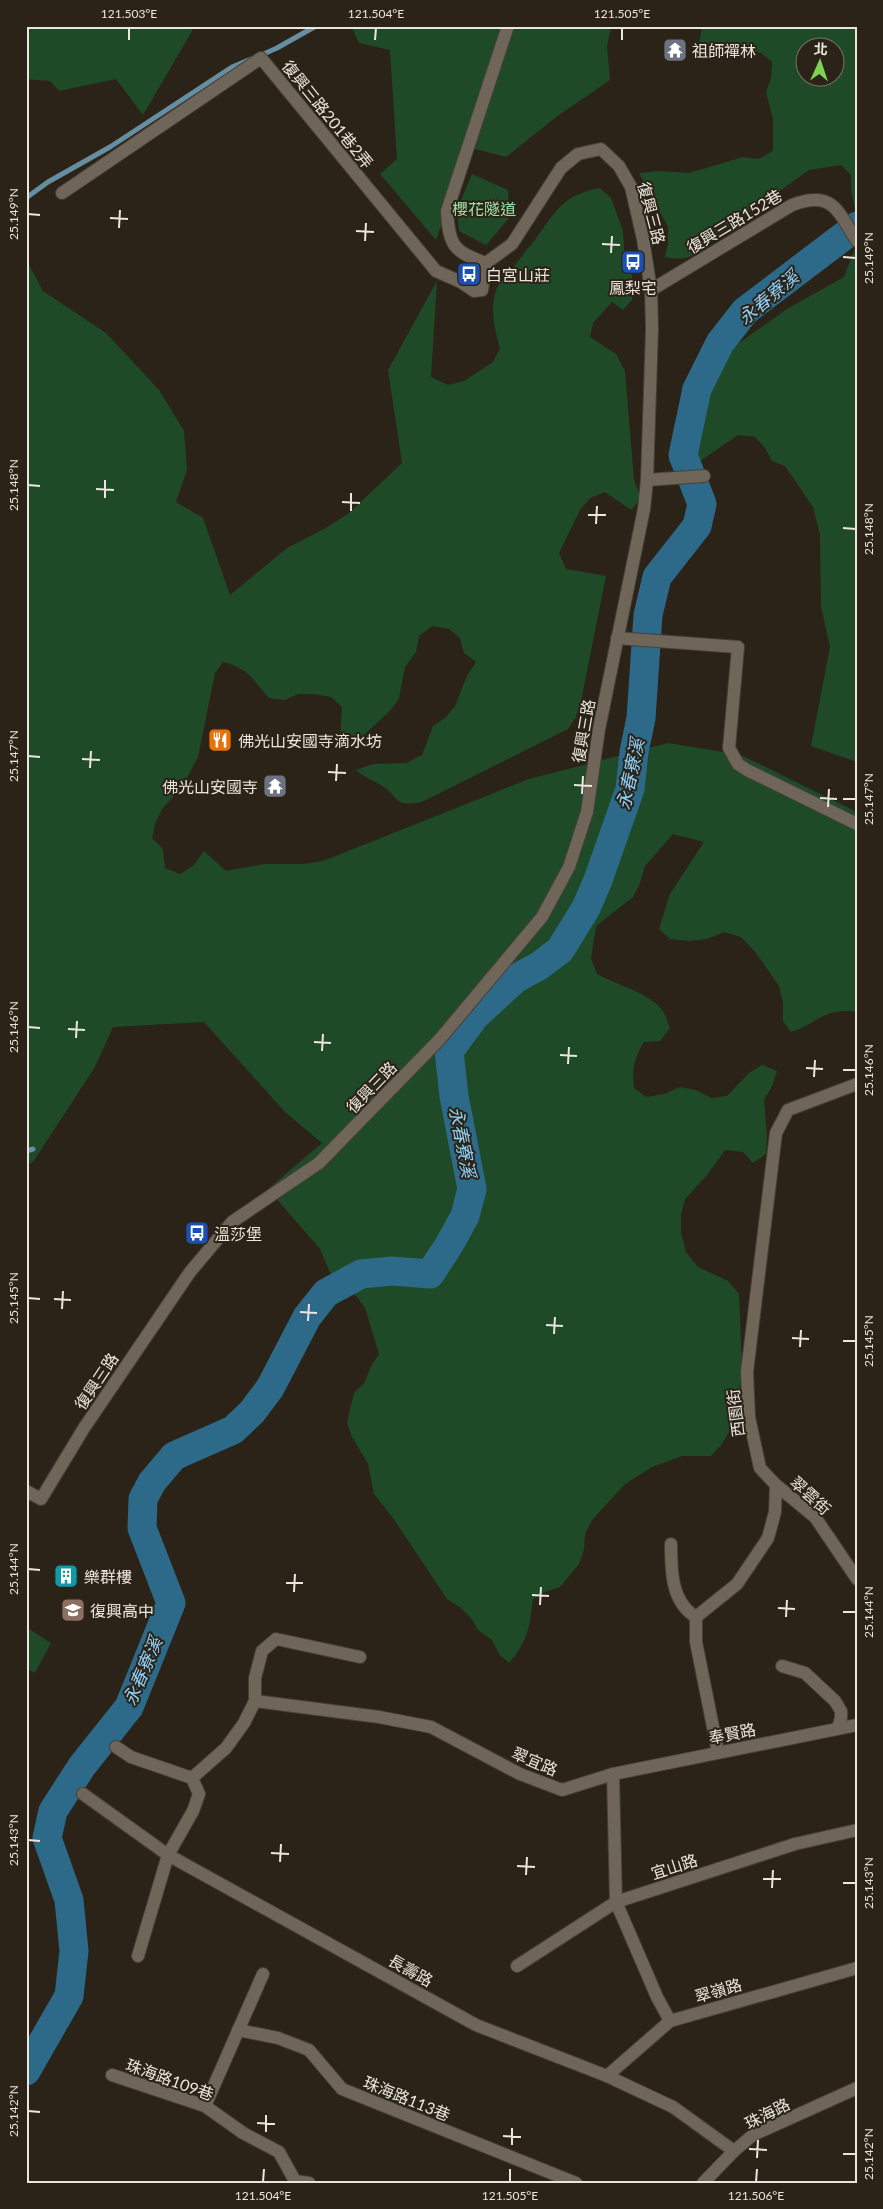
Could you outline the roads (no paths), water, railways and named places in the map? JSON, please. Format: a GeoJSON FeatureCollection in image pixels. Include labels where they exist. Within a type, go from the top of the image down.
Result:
{"type":"FeatureCollection","features":[{"type":"Feature","properties":{"kind":"street"},"geometry":{"type":"LineString","coordinates":[[486,263],[466,257],[452,244],[448,229],[447,211],[508,26]]}},
{"type":"Feature","properties":{"kind":"street","name":"復興三路201巷2弄"},"geometry":{"type":"LineString","coordinates":[[62,194],[261,58],[436,271],[462,282],[474,291],[482,290],[486,263]]}},
{"type":"Feature","properties":{"kind":"street","name":"復興三路"},"geometry":{"type":"LineString","coordinates":[[26,1491],[40,1499],[84,1428],[190,1272],[232,1222],[319,1163],[440,1039],[542,918],[569,867],[586,812],[599,729],[644,509],[647,480],[652,329],[651,290],[644,239],[631,188],[619,166],[601,149],[578,154],[561,168],[512,244],[486,263]]}},
{"type":"Feature","properties":{"kind":"street","name":"復興三路152巷"},"geometry":{"type":"LineString","coordinates":[[651,290],[792,205],[807,200],[820,200],[832,204],[857,241]]}},
{"type":"Feature","properties":{"kind":"street"},"geometry":{"type":"LineString","coordinates":[[647,480],[704,476]]}},
{"type":"Feature","properties":{"kind":"street"},"geometry":{"type":"LineString","coordinates":[[617,638],[738,647],[729,748],[732,756],[747,770],[857,824]]}},
{"type":"Feature","properties":{"kind":"street","name":"西園街"},"geometry":{"type":"LineString","coordinates":[[776,1486],[760,1468],[749,1417],[747,1372],[776,1134],[788,1110],[857,1084]]}},
{"type":"Feature","properties":{"kind":"street"},"geometry":{"type":"LineString","coordinates":[[696,1617],[736,1584],[768,1538],[775,1512],[776,1486]]}},
{"type":"Feature","properties":{"kind":"street","name":"翠雲街"},"geometry":{"type":"LineString","coordinates":[[776,1486],[815,1517],[857,1579]]}},
{"type":"Feature","properties":{"kind":"street"},"geometry":{"type":"LineString","coordinates":[[670,1544],[671,1570],[677,1596],[685,1610],[696,1617]]}},
{"type":"Feature","properties":{"kind":"street"},"geometry":{"type":"LineString","coordinates":[[841,1555],[857,1560]]}},
{"type":"Feature","properties":{"kind":"street"},"geometry":{"type":"LineString","coordinates":[[696,1617],[696,1642],[718,1752]]}},
{"type":"Feature","properties":{"kind":"street"},"geometry":{"type":"LineString","coordinates":[[192,1778],[226,1748],[244,1723],[255,1701],[255,1678],[262,1651],[276,1640],[360,1657]]}},
{"type":"Feature","properties":{"kind":"street"},"geometry":{"type":"LineString","coordinates":[[782,1666],[805,1673],[836,1701],[841,1710],[842,1718],[838,1728]]}},
{"type":"Feature","properties":{"kind":"street","name":"翠宜路"},"geometry":{"type":"LineString","coordinates":[[255,1701],[379,1717],[431,1727],[520,1774],[562,1790],[613,1774]]}},
{"type":"Feature","properties":{"kind":"street","name":"奉賢路"},"geometry":{"type":"LineString","coordinates":[[613,1774],[857,1725]]}},
{"type":"Feature","properties":{"kind":"street"},"geometry":{"type":"LineString","coordinates":[[116,1747],[131,1756],[192,1778],[199,1794],[193,1811],[168,1855],[138,1956]]}},
{"type":"Feature","properties":{"kind":"street"},"geometry":{"type":"LineString","coordinates":[[613,1774],[616,1902],[657,1997],[670,2021]]}},
{"type":"Feature","properties":{"kind":"street","name":"長壽路"},"geometry":{"type":"LineString","coordinates":[[83,1794],[168,1855],[476,2026],[607,2076],[673,2107],[734,2151]]}},
{"type":"Feature","properties":{"kind":"street","name":"宜山路"},"geometry":{"type":"LineString","coordinates":[[517,1966],[616,1902],[795,1844],[857,1830]]}},
{"type":"Feature","properties":{"kind":"street","name":"翠嶺路"},"geometry":{"type":"LineString","coordinates":[[607,2076],[670,2021],[857,1968]]}},
{"type":"Feature","properties":{"kind":"street"},"geometry":{"type":"LineString","coordinates":[[205,2106],[264,1974]]}},
{"type":"Feature","properties":{"kind":"street","name":"珠海路113巷"},"geometry":{"type":"LineString","coordinates":[[238,2030],[278,2038],[309,2050],[342,2090],[576,2183]]}},
{"type":"Feature","properties":{"kind":"street","name":"珠海路109巷"},"geometry":{"type":"LineString","coordinates":[[112,2075],[205,2106],[243,2132],[279,2152],[295,2182],[309,2183]]}},
{"type":"Feature","properties":{"kind":"street","name":"珠海路"},"geometry":{"type":"LineString","coordinates":[[703,2183],[734,2151],[753,2135],[857,2088]]}},
{"type":"Feature","properties":{"kind":"waterway"},"geometry":{"type":"LineString","coordinates":[[259,56],[316,26]]}},
{"type":"Feature","properties":{"kind":"waterway"},"geometry":{"type":"LineString","coordinates":[[26,198],[48,182],[110,147],[232,67],[251,59]]}},
{"type":"Feature","properties":{"kind":"waterway","name":"永春寮溪"},"geometry":{"type":"LineString","coordinates":[[26,2071],[69,1996],[74,1951],[69,1900],[47,1838],[53,1811],[82,1766],[129,1707],[171,1603],[142,1528],[143,1499],[152,1482],[174,1456],[233,1430],[252,1412],[270,1388],[307,1317],[326,1293],[361,1274],[392,1271],[430,1274],[449,1245],[465,1216],[472,1189],[454,1096],[449,1051],[475,1016],[515,979],[539,966],[560,950],[586,908],[598,880],[630,789],[634,752],[641,718],[648,615],[657,577],[697,526],[702,504],[683,455],[697,389],[720,343],[745,311],[857,226]]}},
{"type":"Feature","properties":{"kind":"waterway"},"geometry":{"type":"LineString","coordinates":[[26,1151],[33,1149]]}},
{"type":"Feature","properties":{"kind":"place","name":"祖師禪林"},"geometry":{"type":"Point","coordinates":[675,50]}},
{"type":"Feature","properties":{"kind":"place","name":"鳳梨宅"},"geometry":{"type":"Point","coordinates":[633,262]}},
{"type":"Feature","properties":{"kind":"place","name":"白宮山莊"},"geometry":{"type":"Point","coordinates":[469,274]}},
{"type":"Feature","properties":{"kind":"place","name":"佛光山安國寺滴水坊"},"geometry":{"type":"Point","coordinates":[220,740]}},
{"type":"Feature","properties":{"kind":"place","name":"佛光山安國寺"},"geometry":{"type":"Point","coordinates":[275,786]}},
{"type":"Feature","properties":{"kind":"place","name":"溫莎堡"},"geometry":{"type":"Point","coordinates":[197,1233]}},
{"type":"Feature","properties":{"kind":"place","name":"樂群樓"},"geometry":{"type":"Point","coordinates":[66,1576]}},
{"type":"Feature","properties":{"kind":"place","name":"復興高中"},"geometry":{"type":"Point","coordinates":[73,1610]}},
{"type":"Feature","properties":{"kind":"park label","name":"櫻花隧道"},"geometry":{"type":"Point","coordinates":[484,208]}}]}
